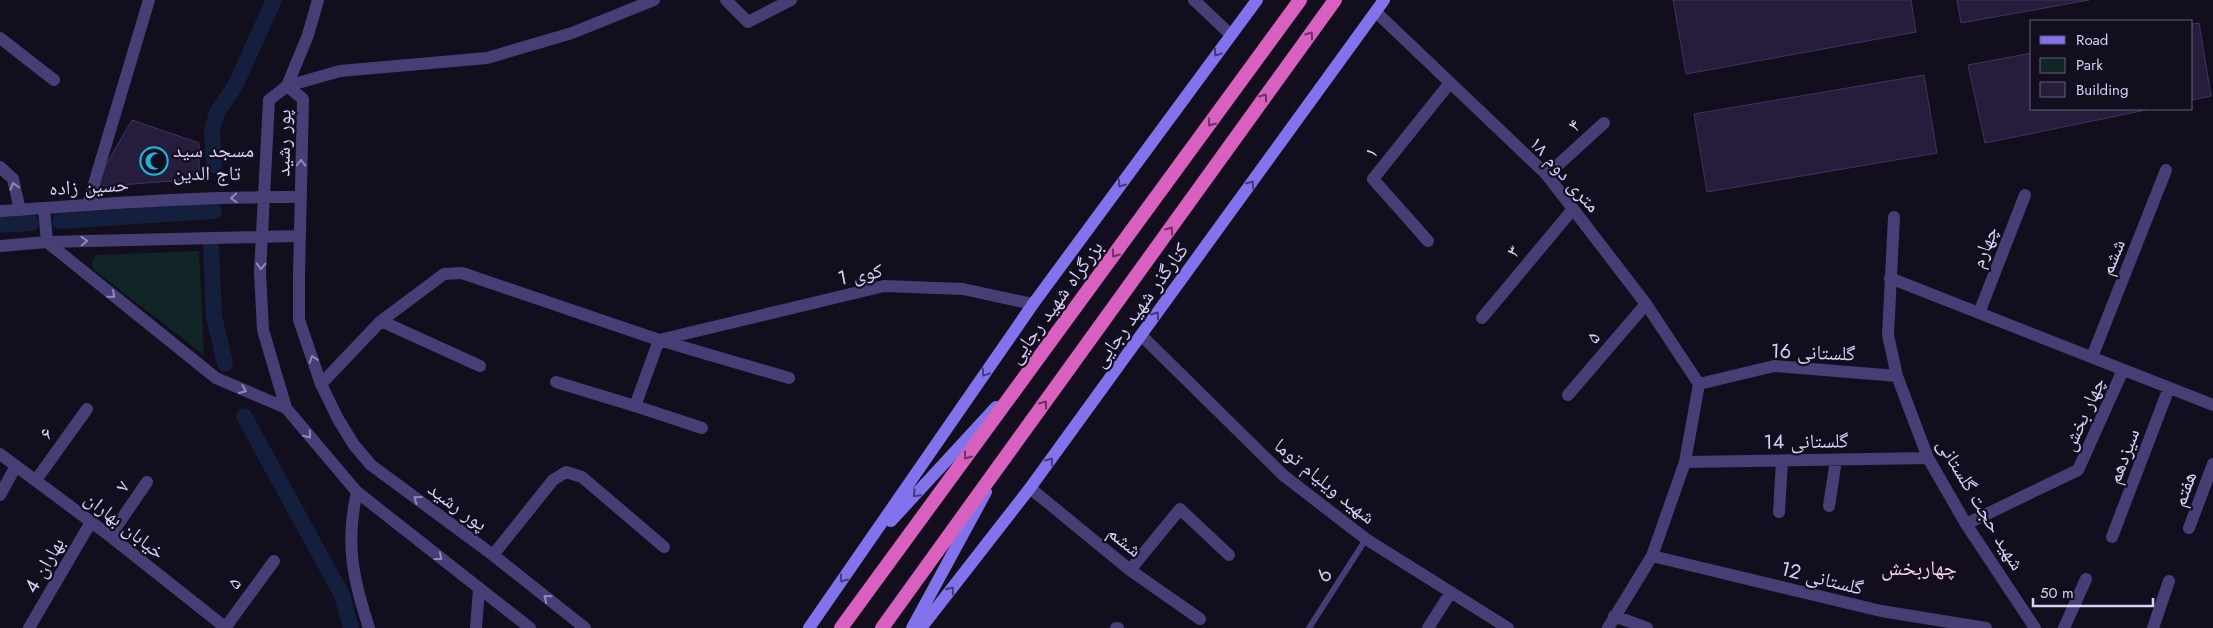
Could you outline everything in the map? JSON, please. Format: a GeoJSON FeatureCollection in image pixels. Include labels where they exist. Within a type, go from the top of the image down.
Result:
{"type":"FeatureCollection","features":[{"type":"Feature","properties":{"kind":"highway","name":"بزرگراه شهید رجایی"},"geometry":{"type":"LineString","coordinates":[[841,628],[1300,0]]}},
{"type":"Feature","properties":{"kind":"highway"},"geometry":{"type":"LineString","coordinates":[[882,628],[1335,0]]}},
{"type":"Feature","properties":{"kind":"main road"},"geometry":{"type":"LineString","coordinates":[[809,628],[1033,304],[1256,0]]}},
{"type":"Feature","properties":{"kind":"main road","name":"کنارگذر شهید رجایی"},"geometry":{"type":"LineString","coordinates":[[921,628],[1030,488],[1384,0]]}},
{"type":"Feature","properties":{"kind":"main road"},"geometry":{"type":"LineString","coordinates":[[862,553],[1032,368]]}},
{"type":"Feature","properties":{"kind":"main road"},"geometry":{"type":"LineString","coordinates":[[912,628],[998,469]]}},
{"type":"Feature","properties":{"kind":"street"},"geometry":{"type":"LineString","coordinates":[[88,204],[149,0]]}},
{"type":"Feature","properties":{"kind":"street"},"geometry":{"type":"LineString","coordinates":[[287,86],[308,35],[318,0]]}},
{"type":"Feature","properties":{"kind":"street"},"geometry":{"type":"LineString","coordinates":[[287,86],[340,72],[487,58],[572,33],[654,0]]}},
{"type":"Feature","properties":{"kind":"street"},"geometry":{"type":"LineString","coordinates":[[726,0],[748,22],[791,0]]}},
{"type":"Feature","properties":{"kind":"street"},"geometry":{"type":"LineString","coordinates":[[1194,0],[1231,35]]}},
{"type":"Feature","properties":{"kind":"street","name":"۱۸ متری دوم"},"geometry":{"type":"LineString","coordinates":[[1376,12],[1449,84],[1547,175],[1646,304],[1699,384]]}},
{"type":"Feature","properties":{"kind":"street"},"geometry":{"type":"LineString","coordinates":[[0,38],[54,80]]}},
{"type":"Feature","properties":{"kind":"street","name":"۱"},"geometry":{"type":"LineString","coordinates":[[1428,241],[1374,179],[1449,84]]}},
{"type":"Feature","properties":{"kind":"street","name":"پور رشید"},"geometry":{"type":"LineString","coordinates":[[530,628],[356,492],[286,408],[263,330],[260,272],[269,100],[287,86],[303,99],[300,320],[322,384],[338,419],[354,445],[371,465],[493,555],[585,628]]}},
{"type":"Feature","properties":{"kind":"street","name":"۴"},"geometry":{"type":"LineString","coordinates":[[1547,175],[1604,123]]}},
{"type":"Feature","properties":{"kind":"street"},"geometry":{"type":"LineString","coordinates":[[0,168],[13,179],[20,210]]}},
{"type":"Feature","properties":{"kind":"street","name":"ششم"},"geometry":{"type":"LineString","coordinates":[[2092,358],[2166,170]]}},
{"type":"Feature","properties":{"kind":"street","name":"چهارم"},"geometry":{"type":"LineString","coordinates":[[1979,313],[2025,195]]}},
{"type":"Feature","properties":{"kind":"street","name":"حسین زاده"},"geometry":{"type":"LineString","coordinates":[[0,211],[88,204],[301,197]]}},
{"type":"Feature","properties":{"kind":"street"},"geometry":{"type":"LineString","coordinates":[[44,208],[47,242],[216,378],[286,408]]}},
{"type":"Feature","properties":{"kind":"street","name":"۳"},"geometry":{"type":"LineString","coordinates":[[1482,318],[1573,209]]}},
{"type":"Feature","properties":{"kind":"street","name":"شهید حجت گلستانی"},"geometry":{"type":"LineString","coordinates":[[1894,217],[1888,335],[1897,376],[1928,458],[1966,524],[2035,628]]}},
{"type":"Feature","properties":{"kind":"street"},"geometry":{"type":"LineString","coordinates":[[0,246],[47,242],[300,236]]}},
{"type":"Feature","properties":{"kind":"street"},"geometry":{"type":"LineString","coordinates":[[322,384],[381,322],[444,274],[462,273],[659,340],[789,378]]}},
{"type":"Feature","properties":{"kind":"street"},"geometry":{"type":"LineString","coordinates":[[1890,278],[2213,405]]}},
{"type":"Feature","properties":{"kind":"street","name":"کوی 1"},"geometry":{"type":"LineString","coordinates":[[659,340],[884,286],[962,289],[1033,304]]}},
{"type":"Feature","properties":{"kind":"street","name":"۵"},"geometry":{"type":"LineString","coordinates":[[1568,394],[1646,304]]}},
{"type":"Feature","properties":{"kind":"street"},"geometry":{"type":"LineString","coordinates":[[381,322],[480,366]]}},
{"type":"Feature","properties":{"kind":"street","name":"شهید ویلیام توما"},"geometry":{"type":"LineString","coordinates":[[1141,335],[1283,475],[1366,539],[1508,628]]}},
{"type":"Feature","properties":{"kind":"street"},"geometry":{"type":"LineString","coordinates":[[635,406],[659,340]]}},
{"type":"Feature","properties":{"kind":"street","name":"گلستانی 16"},"geometry":{"type":"LineString","coordinates":[[1699,384],[1774,366],[1897,376]]}},
{"type":"Feature","properties":{"kind":"street","name":"چهار بخش"},"geometry":{"type":"LineString","coordinates":[[1966,524],[2078,470],[2123,370]]}},
{"type":"Feature","properties":{"kind":"street"},"geometry":{"type":"LineString","coordinates":[[556,382],[702,428]]}},
{"type":"Feature","properties":{"kind":"street"},"geometry":{"type":"LineString","coordinates":[[1608,628],[1652,556],[1685,462],[1699,384]]}},
{"type":"Feature","properties":{"kind":"street","name":"سیزدهم"},"geometry":{"type":"LineString","coordinates":[[2112,537],[2169,388]]}},
{"type":"Feature","properties":{"kind":"street","name":"۶"},"geometry":{"type":"LineString","coordinates":[[36,480],[87,409]]}},
{"type":"Feature","properties":{"kind":"street","name":"خیابان بهاران"},"geometry":{"type":"LineString","coordinates":[[0,454],[110,536],[225,628]]}},
{"type":"Feature","properties":{"kind":"street","name":"گلستانی 14"},"geometry":{"type":"LineString","coordinates":[[1685,462],[1928,458]]}},
{"type":"Feature","properties":{"kind":"street"},"geometry":{"type":"LineString","coordinates":[[1779,512],[1782,460]]}},
{"type":"Feature","properties":{"kind":"street"},"geometry":{"type":"LineString","coordinates":[[1829,506],[1836,460]]}},
{"type":"Feature","properties":{"kind":"street","name":"هفتم"},"geometry":{"type":"LineString","coordinates":[[2189,528],[2213,464]]}},
{"type":"Feature","properties":{"kind":"street"},"geometry":{"type":"LineString","coordinates":[[0,495],[16,466]]}},
{"type":"Feature","properties":{"kind":"street"},"geometry":{"type":"LineString","coordinates":[[493,555],[553,480],[566,472],[582,477],[664,547]]}},
{"type":"Feature","properties":{"kind":"street","name":"۷"},"geometry":{"type":"LineString","coordinates":[[110,536],[147,482]]}},
{"type":"Feature","properties":{"kind":"street","name":"ششم"},"geometry":{"type":"LineString","coordinates":[[1030,488],[1130,570],[1200,619]]}},
{"type":"Feature","properties":{"kind":"street"},"geometry":{"type":"LineString","coordinates":[[356,492],[351,516],[350,541],[355,586],[369,628]]}},
{"type":"Feature","properties":{"kind":"street"},"geometry":{"type":"LineString","coordinates":[[1130,570],[1180,509],[1229,555]]}},
{"type":"Feature","properties":{"kind":"street","name":"بهاران 4"},"geometry":{"type":"LineString","coordinates":[[29,628],[91,522]]}},
{"type":"Feature","properties":{"kind":"street","name":"گلستانی 12"},"geometry":{"type":"LineString","coordinates":[[1652,556],[1881,611],[1986,628]]}},
{"type":"Feature","properties":{"kind":"street","name":"۵"},"geometry":{"type":"LineString","coordinates":[[225,628],[274,561]]}},
{"type":"Feature","properties":{"kind":"street"},"geometry":{"type":"LineString","coordinates":[[2064,628],[2086,579]]}},
{"type":"Feature","properties":{"kind":"street"},"geometry":{"type":"LineString","coordinates":[[2153,628],[2170,580]]}},
{"type":"Feature","properties":{"kind":"street"},"geometry":{"type":"LineString","coordinates":[[476,628],[479,589]]}},
{"type":"Feature","properties":{"kind":"street"},"geometry":{"type":"LineString","coordinates":[[1428,628],[1451,592]]}},
{"type":"Feature","properties":{"kind":"street"},"geometry":{"type":"LineString","coordinates":[[1614,616],[1647,628]]}},
{"type":"Feature","properties":{"kind":"lane","name":"6"},"geometry":{"type":"LineString","coordinates":[[1309,628],[1366,539]]}},
{"type":"Feature","properties":{"kind":"green space"},"geometry":{"type":"Polygon","coordinates":[[[199,251],[204,355],[93,269],[92,261],[96,255],[199,251]]]}},
{"type":"Feature","properties":{"kind":"building"},"geometry":{"type":"Polygon","coordinates":[[[1673,0],[1911,0],[1916,32],[1686,74],[1673,0]]]}},
{"type":"Feature","properties":{"kind":"building"},"geometry":{"type":"Polygon","coordinates":[[[1957,0],[2089,0],[1961,23],[1957,0]]]}},
{"type":"Feature","properties":{"kind":"building"},"geometry":{"type":"Polygon","coordinates":[[[2199,23],[2211,96],[2193,100],[2193,24],[2199,23]]]}},
{"type":"Feature","properties":{"kind":"building"},"geometry":{"type":"Polygon","coordinates":[[[2030,53],[2030,110],[2146,110],[1985,143],[1968,65],[2030,53]]]}},
{"type":"Feature","properties":{"kind":"building"},"geometry":{"type":"Polygon","coordinates":[[[1924,75],[1937,153],[1707,192],[1694,114],[1924,75]]]}},
{"type":"Feature","properties":{"kind":"building","name":"مسجد سید تاج الدین"},"geometry":{"type":"Polygon","coordinates":[[[132,120],[199,143],[199,179],[93,187],[132,120]]]}},
{"type":"Feature","properties":{"kind":"waterway"},"geometry":{"type":"LineString","coordinates":[[214,165],[212,130],[217,113],[235,86],[274,0]]}},
{"type":"Feature","properties":{"kind":"waterway"},"geometry":{"type":"LineString","coordinates":[[60,221],[214,211]]}},
{"type":"Feature","properties":{"kind":"waterway"},"geometry":{"type":"LineString","coordinates":[[0,225],[31,223]]}},
{"type":"Feature","properties":{"kind":"waterway"},"geometry":{"type":"LineString","coordinates":[[211,246],[214,316],[225,364]]}},
{"type":"Feature","properties":{"kind":"waterway"},"geometry":{"type":"LineString","coordinates":[[244,416],[342,595],[351,628]]}},
{"type":"Feature","properties":{"kind":"place","name":"مسجد سید تاج الدین"},"geometry":{"type":"Point","coordinates":[154,161]}},
{"type":"Feature","properties":{"kind":"district","name":"چهاربخش"},"geometry":{"type":"Point","coordinates":[1919,568]}}]}
